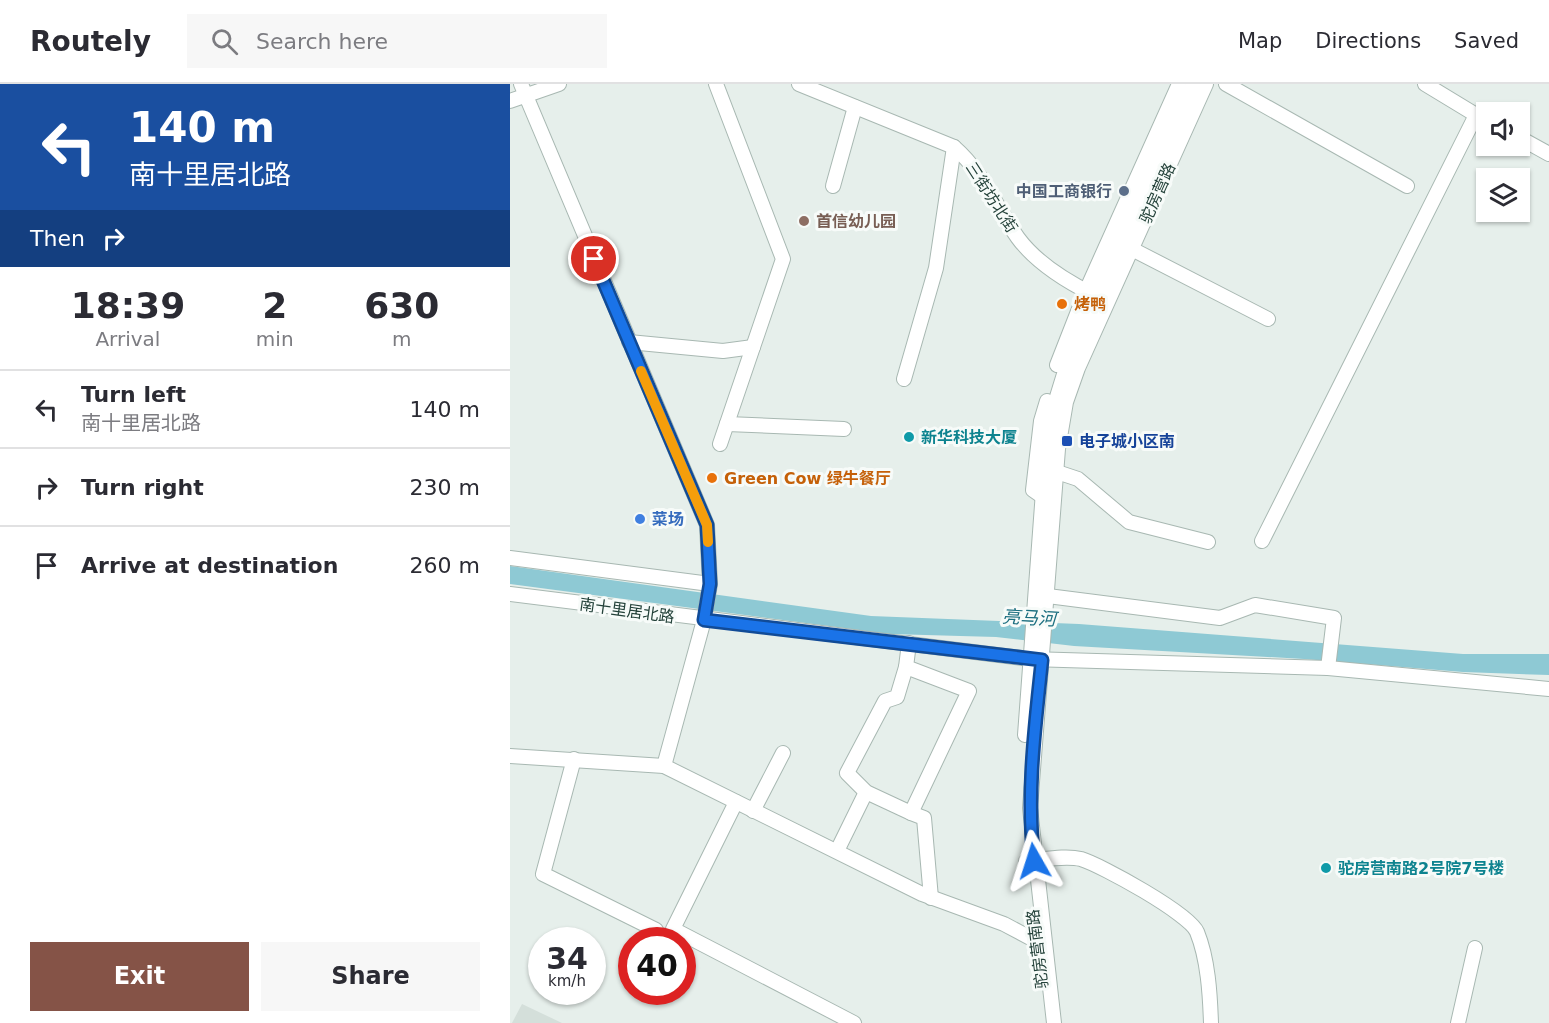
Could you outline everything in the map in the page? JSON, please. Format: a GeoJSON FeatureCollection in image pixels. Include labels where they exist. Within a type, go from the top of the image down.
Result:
{"type":"FeatureCollection","features":[{"type":"Feature","properties":{"kind":"street"},"geometry":{"type":"LineString","coordinates":[[510,101],[523,89],[559,84]]}},
{"type":"Feature","properties":{"kind":"street"},"geometry":{"type":"LineString","coordinates":[[716,84],[783,259],[720,444]]}},
{"type":"Feature","properties":{"kind":"street"},"geometry":{"type":"LineString","coordinates":[[1041,595],[1050,470],[1049,429],[1062,378],[1179,84]]}},
{"type":"Feature","properties":{"kind":"street","name":"驼房营路"},"geometry":{"type":"LineString","coordinates":[[1127,247],[1193,84]]}},
{"type":"Feature","properties":{"kind":"street","name":"驼房营路"},"geometry":{"type":"LineString","coordinates":[[1096,297],[1127,247],[1206,84]]}},
{"type":"Feature","properties":{"kind":"street"},"geometry":{"type":"LineString","coordinates":[[1226,84],[1407,186]]}},
{"type":"Feature","properties":{"kind":"street"},"geometry":{"type":"LineString","coordinates":[[1425,84],[1476,115]]}},
{"type":"Feature","properties":{"kind":"street","name":"三街坊北街"},"geometry":{"type":"LineString","coordinates":[[808,86],[954,147],[971,162],[1019,240],[1036,256],[1096,297]]}},
{"type":"Feature","properties":{"kind":"street"},"geometry":{"type":"LineString","coordinates":[[523,89],[707,525],[710,584],[704,620],[663,766]]}},
{"type":"Feature","properties":{"kind":"street"},"geometry":{"type":"LineString","coordinates":[[833,186],[855,107]]}},
{"type":"Feature","properties":{"kind":"street"},"geometry":{"type":"LineString","coordinates":[[1262,541],[1476,128]]}},
{"type":"Feature","properties":{"kind":"street"},"geometry":{"type":"LineString","coordinates":[[1530,144],[1549,154]]}},
{"type":"Feature","properties":{"kind":"street"},"geometry":{"type":"LineString","coordinates":[[904,379],[936,268],[954,147]]}},
{"type":"Feature","properties":{"kind":"street"},"geometry":{"type":"LineString","coordinates":[[1127,247],[1268,320]]}},
{"type":"Feature","properties":{"kind":"street"},"geometry":{"type":"LineString","coordinates":[[1043,497],[1032,490],[1041,421],[1054,373],[1096,297]]}},
{"type":"Feature","properties":{"kind":"street"},"geometry":{"type":"LineString","coordinates":[[629,342],[723,351],[753,347]]}},
{"type":"Feature","properties":{"kind":"street"},"geometry":{"type":"LineString","coordinates":[[727,424],[844,429]]}},
{"type":"Feature","properties":{"kind":"street"},"geometry":{"type":"LineString","coordinates":[[1041,595],[1043,497],[1050,470]]}},
{"type":"Feature","properties":{"kind":"street"},"geometry":{"type":"LineString","coordinates":[[1050,470],[1078,479],[1129,522],[1208,542]]}},
{"type":"Feature","properties":{"kind":"street"},"geometry":{"type":"LineString","coordinates":[[510,558],[710,584]]}},
{"type":"Feature","properties":{"kind":"street","name":"南十里居北路"},"geometry":{"type":"LineString","coordinates":[[510,594],[704,620],[1036,659],[1329,668],[1549,690]]}},
{"type":"Feature","properties":{"kind":"street"},"geometry":{"type":"LineString","coordinates":[[1041,595],[1220,618],[1255,605],[1334,618],[1329,668]]}},
{"type":"Feature","properties":{"kind":"street","name":"驼房营南路"},"geometry":{"type":"LineString","coordinates":[[1041,595],[1023,784],[1045,1023]]}},
{"type":"Feature","properties":{"kind":"street"},"geometry":{"type":"LineString","coordinates":[[909,643],[906,667],[897,697],[885,700],[847,773],[866,792],[924,818],[927,896]]}},
{"type":"Feature","properties":{"kind":"street"},"geometry":{"type":"LineString","coordinates":[[906,667],[969,691],[910,813]]}},
{"type":"Feature","properties":{"kind":"street"},"geometry":{"type":"LineString","coordinates":[[753,811],[783,753]]}},
{"type":"Feature","properties":{"kind":"street"},"geometry":{"type":"LineString","coordinates":[[510,756],[663,766],[927,896],[1004,924],[1036,941]]}},
{"type":"Feature","properties":{"kind":"street"},"geometry":{"type":"LineString","coordinates":[[574,759],[543,874],[650,927]]}},
{"type":"Feature","properties":{"kind":"street"},"geometry":{"type":"LineString","coordinates":[[837,852],[866,792]]}},
{"type":"Feature","properties":{"kind":"street"},"geometry":{"type":"LineString","coordinates":[[736,802],[673,929],[854,1023]]}},
{"type":"Feature","properties":{"kind":"street"},"geometry":{"type":"LineString","coordinates":[[1029,861],[1079,859],[1113,872],[1162,903],[1196,930],[1209,991],[1211,1023]]}},
{"type":"Feature","properties":{"kind":"street","name":"驼房营南路"},"geometry":{"type":"LineString","coordinates":[[1029,861],[1054,1023]]}},
{"type":"Feature","properties":{"kind":"street"},"geometry":{"type":"LineString","coordinates":[[1458,1023],[1475,948]]}},
{"type":"Feature","properties":{"kind":"shaded area"},"geometry":{"type":"Polygon","coordinates":[[[522,1004],[562,1023],[512,1023],[522,1004]]]}},
{"type":"Feature","properties":{"kind":"water"},"geometry":{"type":"Polygon","coordinates":[[[510,566],[871,616],[1079,624],[1463,654],[1549,654],[1549,675],[1463,672],[1304,659],[1074,646],[996,637],[890,634],[510,584],[510,566]]]}},
{"type":"Feature","properties":{"kind":"slow traffic"},"geometry":{"type":"LineString","coordinates":[[641,371],[707,525],[708,542]]}},
{"type":"Feature","properties":{"kind":"place","name":"中国工商银行"},"geometry":{"type":"Point","coordinates":[1124,191]}},
{"type":"Feature","properties":{"kind":"place","name":"首信幼儿园"},"geometry":{"type":"Point","coordinates":[804,221]}},
{"type":"Feature","properties":{"kind":"place","name":"烤鸭"},"geometry":{"type":"Point","coordinates":[1062,304]}},
{"type":"Feature","properties":{"kind":"place","name":"新华科技大厦"},"geometry":{"type":"Point","coordinates":[909,437]}},
{"type":"Feature","properties":{"kind":"place","name":"电子城小区南"},"geometry":{"type":"Point","coordinates":[1067,441]}},
{"type":"Feature","properties":{"kind":"place","name":"Green Cow 绿牛餐厅"},"geometry":{"type":"Point","coordinates":[712,478]}},
{"type":"Feature","properties":{"kind":"place","name":"菜场"},"geometry":{"type":"Point","coordinates":[640,519]}},
{"type":"Feature","properties":{"kind":"place","name":"驼房营南路2号院7号楼"},"geometry":{"type":"Point","coordinates":[1326,868]}},
{"type":"Feature","properties":{"kind":"route"},"geometry":{"type":"LineString","coordinates":[[594,259],[707,525],[710,584],[704,620],[1042,660],[1030,781],[1029,808],[1034,861]]}},
{"type":"Feature","properties":{"kind":"water label","name":"亮马河"},"geometry":{"type":"Point","coordinates":[1029,618]}}]}
